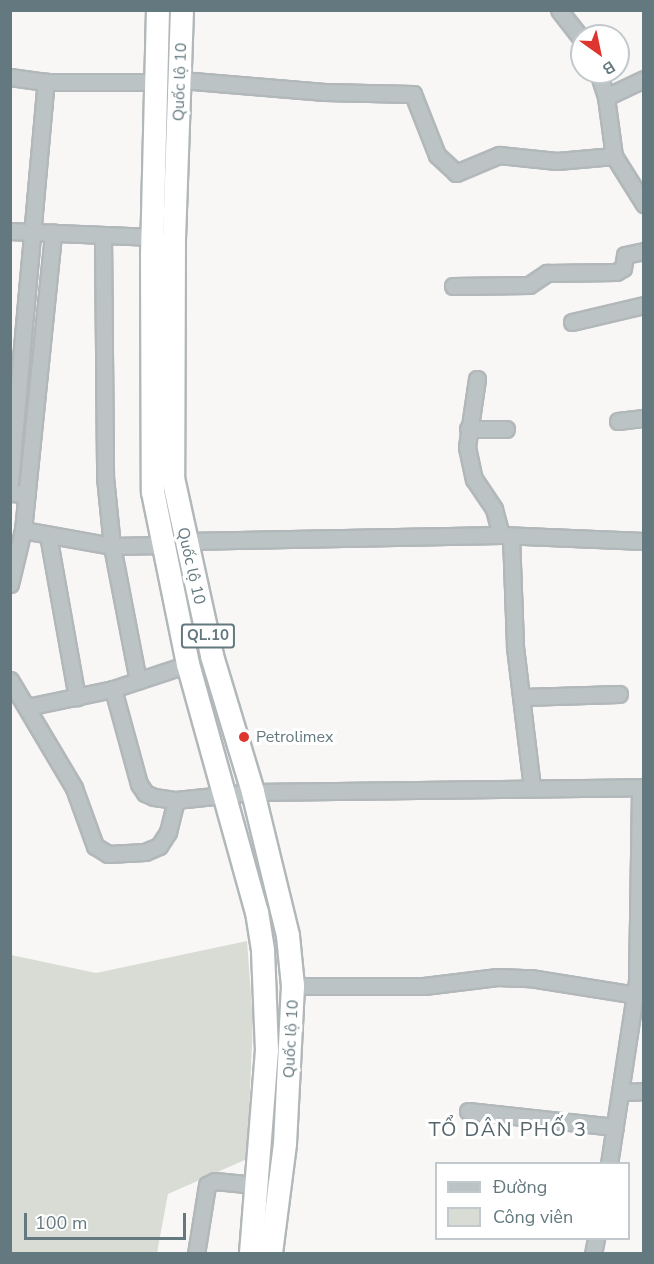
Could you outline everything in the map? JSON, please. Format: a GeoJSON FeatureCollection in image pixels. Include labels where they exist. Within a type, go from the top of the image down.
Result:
{"type":"FeatureCollection","features":[{"type":"Feature","properties":{"kind":"highway","name":"Quốc lộ 10"},"geometry":{"type":"LineString","coordinates":[[158,10],[152,237],[153,492],[188,664],[226,795],[263,951],[271,1254]]}},
{"type":"Feature","properties":{"kind":"highway","name":"Quốc lộ 10"},"geometry":{"type":"LineString","coordinates":[[182,10],[174,239],[173,478],[212,656],[253,792],[280,899],[294,986],[269,1186],[250,1254]]}},
{"type":"Feature","properties":{"kind":"street"},"geometry":{"type":"LineString","coordinates":[[10,77],[46,82],[156,82]]}},
{"type":"Feature","properties":{"kind":"street"},"geometry":{"type":"LineString","coordinates":[[606,97],[644,79]]}},
{"type":"Feature","properties":{"kind":"street"},"geometry":{"type":"LineString","coordinates":[[181,80],[324,92],[414,94],[437,155],[456,173],[499,155],[557,161],[614,156]]}},
{"type":"Feature","properties":{"kind":"street"},"geometry":{"type":"LineString","coordinates":[[10,584],[12,568],[23,530],[17,491],[21,429],[42,231],[46,82]]}},
{"type":"Feature","properties":{"kind":"street"},"geometry":{"type":"LineString","coordinates":[[602,84],[606,97],[614,156],[644,204]]}},
{"type":"Feature","properties":{"kind":"street"},"geometry":{"type":"LineString","coordinates":[[10,231],[152,237]]}},
{"type":"Feature","properties":{"kind":"street"},"geometry":{"type":"LineString","coordinates":[[103,236],[105,477],[112,546],[138,681]]}},
{"type":"Feature","properties":{"kind":"street"},"geometry":{"type":"LineString","coordinates":[[453,286],[529,285],[547,273],[616,272],[623,268],[625,255],[644,251]]}},
{"type":"Feature","properties":{"kind":"street"},"geometry":{"type":"LineString","coordinates":[[572,322],[644,305]]}},
{"type":"Feature","properties":{"kind":"street"},"geometry":{"type":"LineString","coordinates":[[477,379],[468,429],[474,479],[494,509],[506,535],[512,612],[532,788]]}},
{"type":"Feature","properties":{"kind":"street"},"geometry":{"type":"LineString","coordinates":[[618,421],[644,418]]}},
{"type":"Feature","properties":{"kind":"street"},"geometry":{"type":"LineString","coordinates":[[468,429],[506,429]]}},
{"type":"Feature","properties":{"kind":"street"},"geometry":{"type":"LineString","coordinates":[[23,530],[112,546],[162,545]]}},
{"type":"Feature","properties":{"kind":"street"},"geometry":{"type":"LineString","coordinates":[[185,541],[506,535],[644,541]]}},
{"type":"Feature","properties":{"kind":"street"},"geometry":{"type":"LineString","coordinates":[[48,536],[78,697]]}},
{"type":"Feature","properties":{"kind":"street"},"geometry":{"type":"LineString","coordinates":[[27,707],[113,689],[188,664]]}},
{"type":"Feature","properties":{"kind":"street"},"geometry":{"type":"LineString","coordinates":[[10,680],[74,788],[96,846],[108,854],[145,852],[159,846],[168,832],[176,800]]}},
{"type":"Feature","properties":{"kind":"street"},"geometry":{"type":"LineString","coordinates":[[113,689],[139,784],[145,794],[176,800],[253,792],[642,787],[640,964],[609,1162]]}},
{"type":"Feature","properties":{"kind":"street"},"geometry":{"type":"LineString","coordinates":[[523,697],[619,694]]}},
{"type":"Feature","properties":{"kind":"street"},"geometry":{"type":"LineString","coordinates":[[294,986],[424,986],[496,977],[530,978],[636,994]]}},
{"type":"Feature","properties":{"kind":"street"},"geometry":{"type":"LineString","coordinates":[[621,1092],[644,1091]]}},
{"type":"Feature","properties":{"kind":"street"},"geometry":{"type":"LineString","coordinates":[[468,1111],[615,1127]]}},
{"type":"Feature","properties":{"kind":"street"},"geometry":{"type":"LineString","coordinates":[[196,1254],[207,1185],[215,1181],[269,1186]]}},
{"type":"Feature","properties":{"kind":"green space"},"geometry":{"type":"Polygon","coordinates":[[[247,941],[253,1021],[247,1159],[168,1194],[157,1253],[11,1254],[11,955],[96,973],[247,941]]]}},
{"type":"Feature","properties":{"kind":"place","name":"Petrolimex"},"geometry":{"type":"Point","coordinates":[244,737]}},
{"type":"Feature","properties":{"kind":"district","name":"TỔ DÂN PHỐ 3"},"geometry":{"type":"Point","coordinates":[508,1129]}}]}
